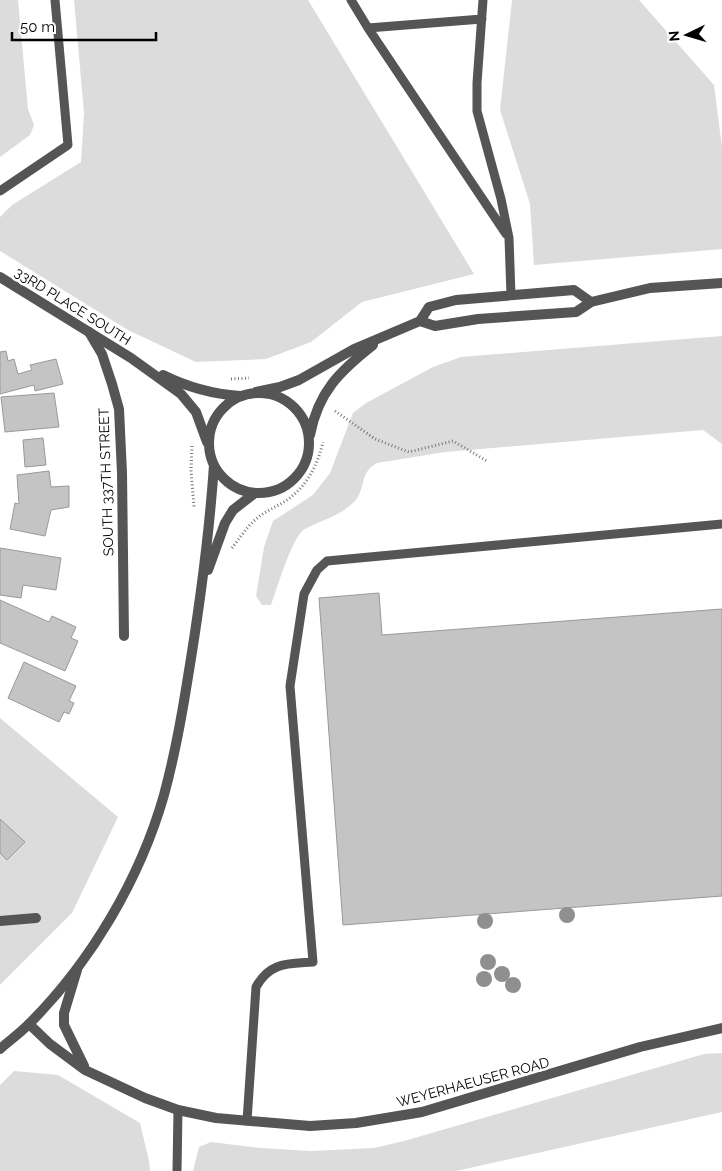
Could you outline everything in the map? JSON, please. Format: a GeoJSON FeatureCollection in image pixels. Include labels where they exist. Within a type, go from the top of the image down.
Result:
{"type":"FeatureCollection","features":[{"type":"Feature","properties":{"kind":"street","name":"33RD PLACE SOUTH"},"geometry":{"type":"LineString","coordinates":[[0,277],[131,358],[169,378],[196,389],[222,395],[240,396]]}},
{"type":"Feature","properties":{"kind":"street"},"geometry":{"type":"LineString","coordinates":[[381,338],[358,356],[325,394],[314,417],[307,457],[299,472],[287,484],[272,491],[255,493],[238,489],[224,479],[214,465],[209,449],[210,432],[216,416],[226,404],[240,396],[280,387],[299,380],[354,349],[407,325],[420,321],[435,326],[478,319],[576,312],[591,302],[650,288],[722,283]]}},
{"type":"Feature","properties":{"kind":"street"},"geometry":{"type":"LineString","coordinates":[[420,321],[429,307],[456,300],[574,290],[591,302]]}},
{"type":"Feature","properties":{"kind":"street","name":"SOUTH 337TH STREET"},"geometry":{"type":"LineString","coordinates":[[89,332],[102,354],[119,409],[122,473],[124,636]]}},
{"type":"Feature","properties":{"kind":"street","name":"33RD PLACE SOUTH"},"geometry":{"type":"LineString","coordinates":[[131,358],[184,398],[196,412],[202,424],[209,449]]}},
{"type":"Feature","properties":{"kind":"street"},"geometry":{"type":"LineString","coordinates":[[256,392],[272,394],[286,400],[298,411],[306,425],[309,441]]}},
{"type":"Feature","properties":{"kind":"street"},"geometry":{"type":"LineString","coordinates":[[0,1049],[28,1024],[78,965],[102,931],[135,871],[151,834],[164,796],[182,718],[202,585],[214,465]]}},
{"type":"Feature","properties":{"kind":"street"},"geometry":{"type":"LineString","coordinates":[[202,585],[225,523],[234,510],[255,493]]}},
{"type":"Feature","properties":{"kind":"street"},"geometry":{"type":"LineString","coordinates":[[0,921],[36,918]]}},
{"type":"Feature","properties":{"kind":"street"},"geometry":{"type":"LineString","coordinates":[[78,965],[64,1013],[64,1025],[85,1070]]}},
{"type":"Feature","properties":{"kind":"street","name":"WEYERHAEUSER ROAD"},"geometry":{"type":"LineString","coordinates":[[28,1024],[50,1044],[85,1070],[144,1098],[178,1110],[216,1118],[310,1126],[356,1123],[422,1112],[565,1071],[640,1047],[722,1028]]}},
{"type":"Feature","properties":{"kind":"lane"},"geometry":{"type":"LineString","coordinates":[[0,191],[68,145],[54,0]]}},
{"type":"Feature","properties":{"kind":"lane"},"geometry":{"type":"LineString","coordinates":[[351,0],[509,238]]}},
{"type":"Feature","properties":{"kind":"lane"},"geometry":{"type":"LineString","coordinates":[[484,0],[476,83],[477,111],[501,199],[509,238],[510,295]]}},
{"type":"Feature","properties":{"kind":"lane"},"geometry":{"type":"LineString","coordinates":[[368,28],[482,19]]}},
{"type":"Feature","properties":{"kind":"lane"},"geometry":{"type":"LineString","coordinates":[[247,1121],[256,987],[262,976],[271,969],[290,963],[313,962],[290,686],[304,594],[317,570],[327,561],[722,524]]}},
{"type":"Feature","properties":{"kind":"lane"},"geometry":{"type":"LineString","coordinates":[[177,1171],[178,1110]]}},
{"type":"Feature","properties":{"kind":"path"},"geometry":{"type":"LineString","coordinates":[[222,379],[249,378]]}},
{"type":"Feature","properties":{"kind":"path"},"geometry":{"type":"LineString","coordinates":[[332,418],[338,404]]}},
{"type":"Feature","properties":{"kind":"path"},"geometry":{"type":"LineString","coordinates":[[334,411],[375,439],[409,452],[453,441],[487,461]]}},
{"type":"Feature","properties":{"kind":"path"},"geometry":{"type":"LineString","coordinates":[[231,550],[254,521],[266,511],[284,502],[302,487],[319,458],[323,441]]}},
{"type":"Feature","properties":{"kind":"path"},"geometry":{"type":"LineString","coordinates":[[192,445],[191,470],[194,508]]}},
{"type":"Feature","properties":{"kind":"shaded area"},"geometry":{"type":"Polygon","coordinates":[[[0,0],[18,0],[28,109],[34,125],[30,135],[0,157],[0,0]]]}},
{"type":"Feature","properties":{"kind":"shaded area"},"geometry":{"type":"Polygon","coordinates":[[[74,0],[308,0],[474,274],[362,302],[311,342],[266,359],[196,362],[128,330],[0,251],[0,217],[12,205],[81,162],[84,113],[74,0]]]}},
{"type":"Feature","properties":{"kind":"shaded area"},"geometry":{"type":"Polygon","coordinates":[[[512,0],[639,0],[714,85],[722,147],[722,249],[534,265],[530,204],[500,110],[512,0]]]}},
{"type":"Feature","properties":{"kind":"shaded area"},"geometry":{"type":"Polygon","coordinates":[[[722,336],[722,444],[703,430],[445,452],[377,463],[371,467],[365,476],[361,491],[355,501],[337,514],[305,529],[300,534],[290,552],[271,605],[262,605],[256,596],[264,547],[273,521],[313,495],[330,473],[353,413],[366,403],[433,367],[461,357],[722,336]]]}},
{"type":"Feature","properties":{"kind":"shaded area"},"geometry":{"type":"Polygon","coordinates":[[[0,718],[118,817],[72,913],[0,985],[0,718]]]}},
{"type":"Feature","properties":{"kind":"shaded area"},"geometry":{"type":"Polygon","coordinates":[[[722,1053],[722,1112],[456,1171],[193,1171],[199,1147],[211,1142],[311,1151],[374,1148],[704,1054],[722,1053]]]}},
{"type":"Feature","properties":{"kind":"shaded area"},"geometry":{"type":"Polygon","coordinates":[[[14,1071],[58,1075],[140,1123],[150,1171],[0,1171],[0,1085],[14,1071]]]}},
{"type":"Feature","properties":{"kind":"building"},"geometry":{"type":"Polygon","coordinates":[[[6,351],[8,361],[14,359],[18,374],[32,370],[30,365],[56,359],[63,384],[35,391],[34,385],[0,394],[0,352],[6,351]]]}},
{"type":"Feature","properties":{"kind":"building"},"geometry":{"type":"Polygon","coordinates":[[[54,393],[59,427],[5,432],[1,397],[54,393]]]}},
{"type":"Feature","properties":{"kind":"building"},"geometry":{"type":"Polygon","coordinates":[[[43,438],[46,465],[25,467],[23,440],[43,438]]]}},
{"type":"Feature","properties":{"kind":"building"},"geometry":{"type":"Polygon","coordinates":[[[49,471],[51,487],[69,486],[69,507],[51,510],[45,536],[10,529],[15,503],[19,504],[17,475],[49,471]]]}},
{"type":"Feature","properties":{"kind":"building"},"geometry":{"type":"Polygon","coordinates":[[[0,548],[61,558],[56,590],[23,585],[21,598],[0,595],[0,548]]]}},
{"type":"Feature","properties":{"kind":"building"},"geometry":{"type":"Polygon","coordinates":[[[379,593],[382,635],[722,609],[722,896],[343,925],[319,598],[379,593]]]}},
{"type":"Feature","properties":{"kind":"building"},"geometry":{"type":"Polygon","coordinates":[[[0,600],[49,622],[52,616],[76,627],[71,638],[78,641],[65,671],[0,643],[0,600]]]}},
{"type":"Feature","properties":{"kind":"building"},"geometry":{"type":"Polygon","coordinates":[[[24,662],[76,686],[69,701],[74,703],[69,714],[64,712],[59,722],[8,698],[24,662]]]}},
{"type":"Feature","properties":{"kind":"building"},"geometry":{"type":"Polygon","coordinates":[[[0,819],[25,842],[7,860],[0,853],[0,819]]]}}]}
